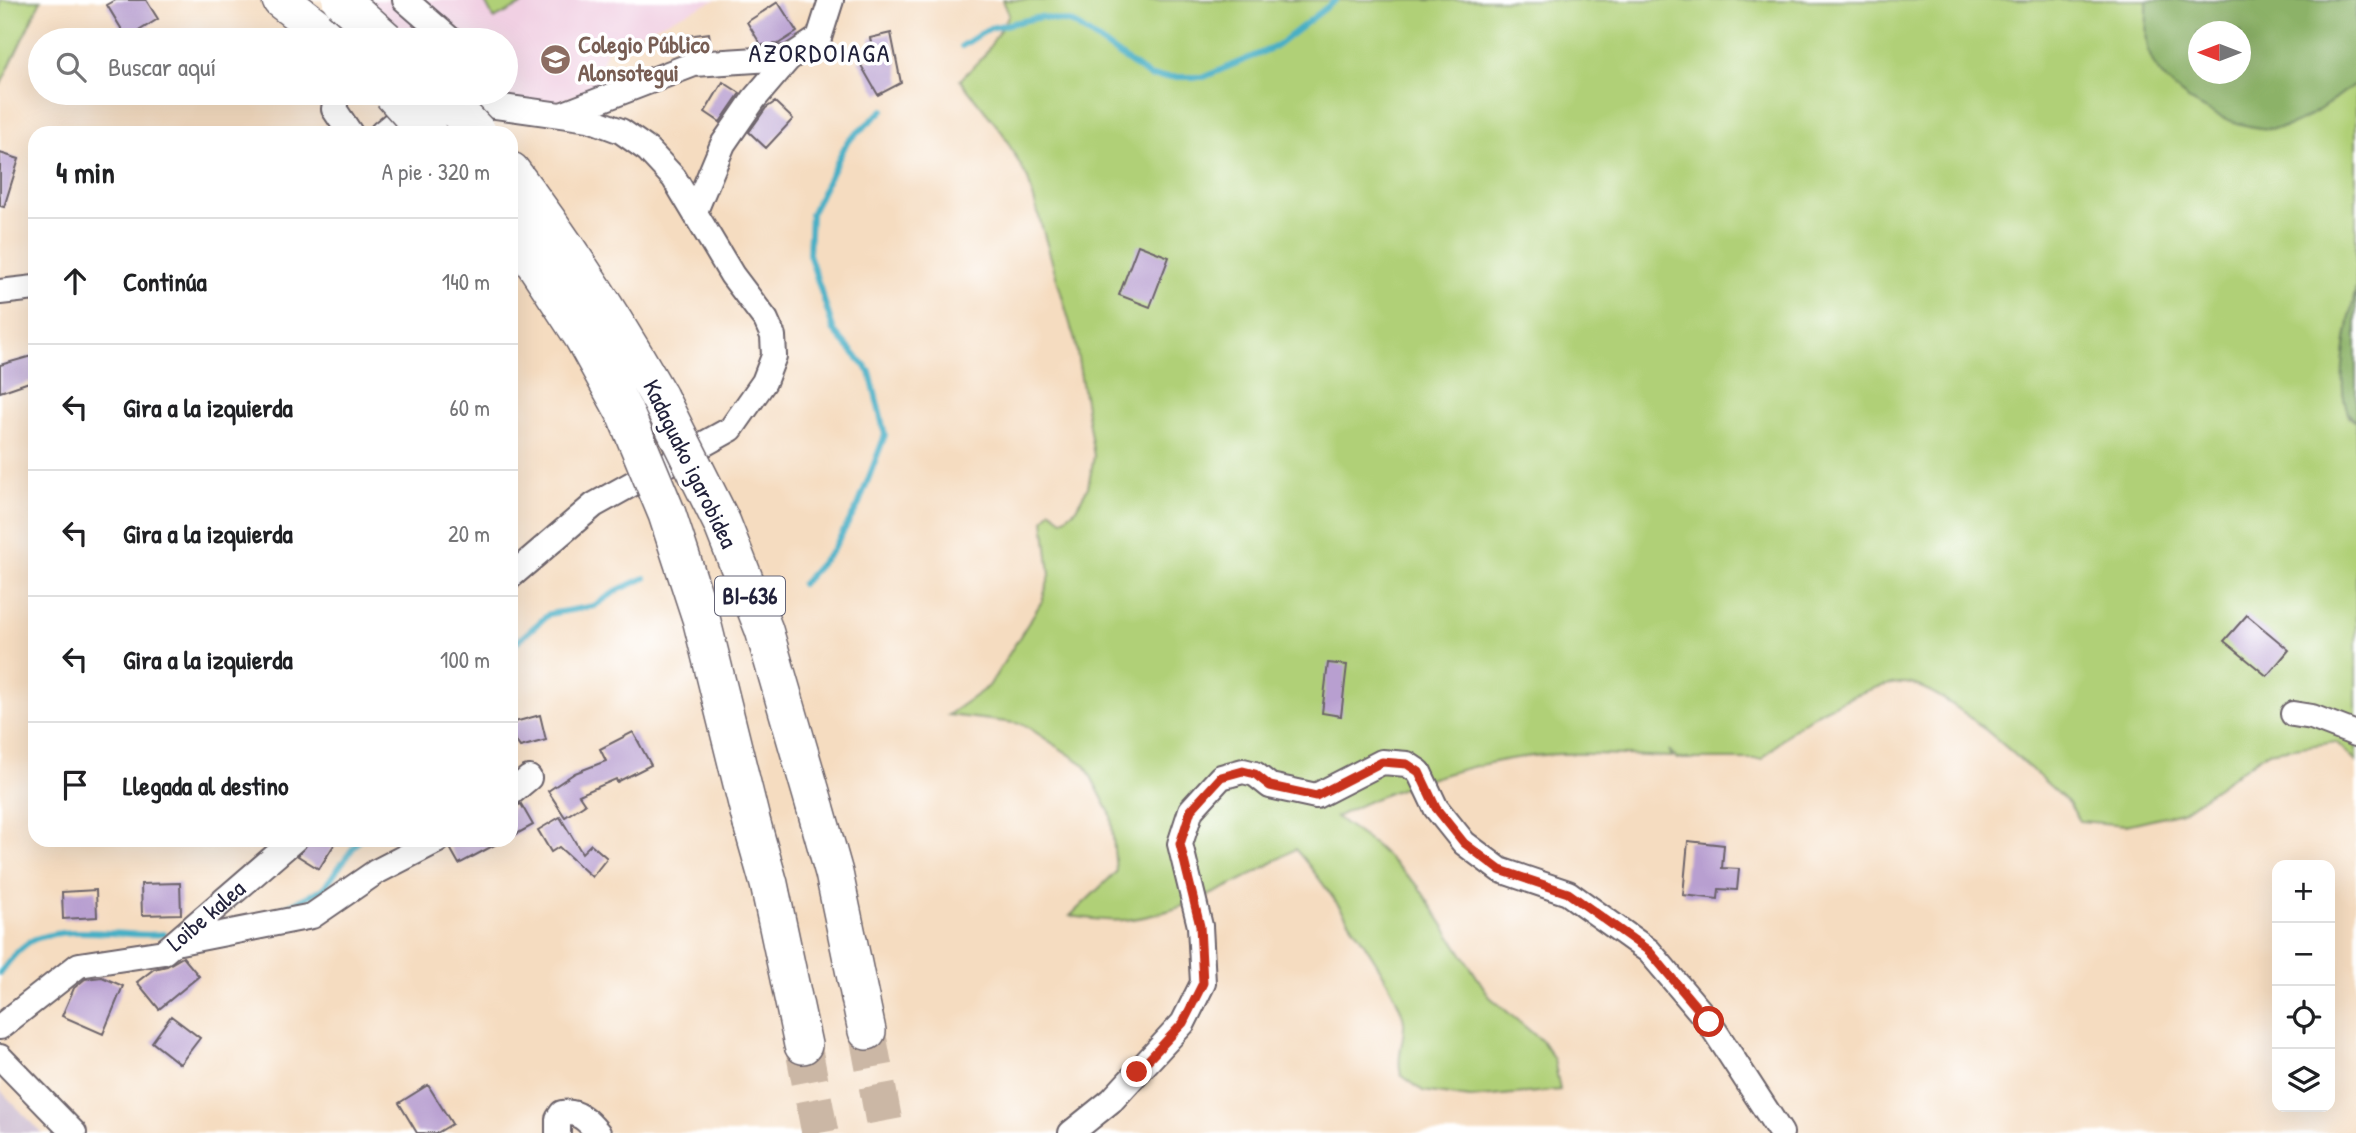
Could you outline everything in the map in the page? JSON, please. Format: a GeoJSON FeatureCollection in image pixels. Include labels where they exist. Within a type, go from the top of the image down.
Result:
{"type":"FeatureCollection","features":[{"type":"Feature","properties":{"kind":"highway"},"geometry":{"type":"LineString","coordinates":[[281,0],[317,28]]}},
{"type":"Feature","properties":{"kind":"highway"},"geometry":{"type":"LineString","coordinates":[[341,0],[372,28]]}},
{"type":"Feature","properties":{"kind":"highway"},"geometry":{"type":"LineString","coordinates":[[402,105],[422,126]]}},
{"type":"Feature","properties":{"kind":"highway"},"geometry":{"type":"LineString","coordinates":[[451,105],[471,126]]}},
{"type":"Feature","properties":{"kind":"highway","name":"Kadaguako igarobidea"},"geometry":{"type":"LineString","coordinates":[[518,180],[618,327],[659,397],[722,523],[764,630],[815,806],[834,873],[867,1031]]}},
{"type":"Feature","properties":{"kind":"highway","name":"Kadaguako igarobidea"},"geometry":{"type":"LineString","coordinates":[[518,238],[583,337],[625,413],[667,514],[701,618],[769,884],[803,1045]]}},
{"type":"Feature","properties":{"kind":"street"},"geometry":{"type":"LineString","coordinates":[[355,28],[370,0]]}},
{"type":"Feature","properties":{"kind":"street"},"geometry":{"type":"LineString","coordinates":[[405,0],[437,28]]}},
{"type":"Feature","properties":{"kind":"street"},"geometry":{"type":"LineString","coordinates":[[695,211],[723,144],[754,99],[789,58],[819,38],[831,0]]}},
{"type":"Feature","properties":{"kind":"street"},"geometry":{"type":"LineString","coordinates":[[557,116],[694,64],[789,58]]}},
{"type":"Feature","properties":{"kind":"street"},"geometry":{"type":"LineString","coordinates":[[335,105],[334,109],[345,126]]}},
{"type":"Feature","properties":{"kind":"street"},"geometry":{"type":"LineString","coordinates":[[391,126],[432,108],[488,105],[600,123],[621,131],[648,150],[674,178],[732,275],[766,320],[773,337],[774,356],[764,382],[731,429],[594,505],[518,570]]}},
{"type":"Feature","properties":{"kind":"street"},"geometry":{"type":"LineString","coordinates":[[0,292],[28,289]]}},
{"type":"Feature","properties":{"kind":"street"},"geometry":{"type":"LineString","coordinates":[[2293,714],[2312,717],[2356,734]]}},
{"type":"Feature","properties":{"kind":"street"},"geometry":{"type":"LineString","coordinates":[[1072,1133],[1112,1100],[1183,1023],[1203,983],[1200,926],[1180,844],[1191,810],[1221,777],[1233,773],[1243,771],[1255,774],[1281,789],[1316,796],[1382,762],[1407,764],[1419,772],[1436,808],[1464,843],[1500,870],[1568,893],[1649,951],[1709,1022],[1781,1133]]}},
{"type":"Feature","properties":{"kind":"street","name":"Loibe kalea"},"geometry":{"type":"LineString","coordinates":[[0,1027],[79,965],[164,952],[179,942],[286,847]]}},
{"type":"Feature","properties":{"kind":"street"},"geometry":{"type":"LineString","coordinates":[[179,942],[312,916],[376,872],[424,847]]}},
{"type":"Feature","properties":{"kind":"street"},"geometry":{"type":"LineString","coordinates":[[0,1058],[74,1133]]}},
{"type":"Feature","properties":{"kind":"street"},"geometry":{"type":"LineString","coordinates":[[558,1133],[558,1119],[562,1113],[569,1112],[576,1113],[598,1133]]}},
{"type":"Feature","properties":{"kind":"shaded area","name":"Colegio Público Alonsotegui"},"geometry":{"type":"Polygon","coordinates":[[[365,0],[716,0],[607,47],[600,72],[605,85],[548,105],[518,101],[518,28],[395,28],[365,0]]]}},
{"type":"Feature","properties":{"kind":"shaded area"},"geometry":{"type":"Polygon","coordinates":[[[0,1090],[42,1133],[0,1133],[0,1090]]]}},
{"type":"Feature","properties":{"kind":"green space"},"geometry":{"type":"Polygon","coordinates":[[[0,0],[41,0],[0,86],[0,0]]]}},
{"type":"Feature","properties":{"kind":"green space"},"geometry":{"type":"Polygon","coordinates":[[[484,0],[531,0],[494,19],[484,0]]]}},
{"type":"Feature","properties":{"kind":"green space"},"geometry":{"type":"Polygon","coordinates":[[[1003,0],[2147,0],[2179,92],[2328,104],[2356,83],[2356,287],[2345,345],[2343,394],[2349,417],[2356,422],[2356,762],[2336,742],[2267,752],[2182,812],[2126,825],[2080,821],[2068,802],[1970,718],[1929,691],[1900,683],[1855,695],[1812,717],[1786,736],[1762,759],[1677,759],[1669,750],[1672,757],[1574,754],[1533,756],[1445,774],[1387,794],[1336,817],[1375,845],[1418,886],[1490,997],[1543,1042],[1554,1059],[1560,1090],[1470,1098],[1423,1091],[1401,1075],[1404,1022],[1389,984],[1357,933],[1295,849],[1213,894],[1168,911],[1118,920],[1070,916],[1116,872],[1111,815],[1085,765],[1023,724],[948,715],[989,686],[1042,601],[1050,575],[1044,520],[1051,510],[1062,520],[1075,510],[1088,487],[1094,456],[1075,341],[1028,179],[1002,132],[960,80],[984,56],[1009,15],[1003,0]]]}},
{"type":"Feature","properties":{"kind":"green space"},"geometry":{"type":"Polygon","coordinates":[[[2147,0],[2356,0],[2356,83],[2315,113],[2288,126],[2271,129],[2252,127],[2210,112],[2173,87],[2151,58],[2146,29],[2147,0]]]}},
{"type":"Feature","properties":{"kind":"green space"},"geometry":{"type":"Polygon","coordinates":[[[2356,287],[2356,422],[2348,411],[2343,378],[2346,338],[2356,287]]]}},
{"type":"Feature","properties":{"kind":"building"},"geometry":{"type":"Polygon","coordinates":[[[116,0],[146,0],[158,19],[143,28],[121,28],[107,5],[116,0]]]}},
{"type":"Feature","properties":{"kind":"building"},"geometry":{"type":"Polygon","coordinates":[[[778,2],[797,32],[778,44],[761,45],[747,22],[778,2]]]}},
{"type":"Feature","properties":{"kind":"building"},"geometry":{"type":"Polygon","coordinates":[[[709,33],[711,48],[680,53],[678,37],[709,33]]]}},
{"type":"Feature","properties":{"kind":"building"},"geometry":{"type":"Polygon","coordinates":[[[891,33],[901,83],[878,95],[858,60],[875,60],[870,38],[891,33]]]}},
{"type":"Feature","properties":{"kind":"building"},"geometry":{"type":"Polygon","coordinates":[[[723,82],[740,93],[720,122],[705,112],[723,82]]]}},
{"type":"Feature","properties":{"kind":"building"},"geometry":{"type":"Polygon","coordinates":[[[775,102],[793,119],[766,148],[749,132],[766,108],[775,102]]]}},
{"type":"Feature","properties":{"kind":"building"},"geometry":{"type":"Polygon","coordinates":[[[0,153],[19,159],[4,207],[0,206],[0,153]]]}},
{"type":"Feature","properties":{"kind":"building"},"geometry":{"type":"Polygon","coordinates":[[[1138,245],[1169,257],[1150,307],[1119,295],[1138,245]]]}},
{"type":"Feature","properties":{"kind":"building"},"geometry":{"type":"Polygon","coordinates":[[[28,357],[28,382],[0,392],[0,365],[28,357]]]}},
{"type":"Feature","properties":{"kind":"building"},"geometry":{"type":"Polygon","coordinates":[[[2247,615],[2289,650],[2267,676],[2224,641],[2247,615]]]}},
{"type":"Feature","properties":{"kind":"building"},"geometry":{"type":"Polygon","coordinates":[[[1328,663],[1347,665],[1341,716],[1322,713],[1328,663]]]}},
{"type":"Feature","properties":{"kind":"building"},"geometry":{"type":"Polygon","coordinates":[[[540,715],[546,740],[520,747],[518,721],[540,715]]]}},
{"type":"Feature","properties":{"kind":"building"},"geometry":{"type":"Polygon","coordinates":[[[633,732],[651,765],[617,782],[616,779],[579,795],[585,804],[565,817],[548,791],[575,773],[606,761],[600,749],[633,732]]]}},
{"type":"Feature","properties":{"kind":"building"},"geometry":{"type":"Polygon","coordinates":[[[521,804],[533,825],[518,833],[518,805],[521,804]]]}},
{"type":"Feature","properties":{"kind":"building"},"geometry":{"type":"Polygon","coordinates":[[[560,817],[582,853],[591,844],[607,858],[592,877],[559,847],[551,852],[538,830],[560,817]]]}},
{"type":"Feature","properties":{"kind":"building"},"geometry":{"type":"Polygon","coordinates":[[[1688,841],[1724,845],[1722,868],[1739,869],[1737,890],[1719,889],[1718,899],[1683,895],[1688,841]]]}},
{"type":"Feature","properties":{"kind":"building"},"geometry":{"type":"Polygon","coordinates":[[[304,847],[333,847],[319,869],[298,856],[304,847]]]}},
{"type":"Feature","properties":{"kind":"building"},"geometry":{"type":"Polygon","coordinates":[[[450,847],[491,847],[459,864],[450,847]]]}},
{"type":"Feature","properties":{"kind":"building"},"geometry":{"type":"Polygon","coordinates":[[[180,883],[181,914],[142,915],[141,884],[180,883]]]}},
{"type":"Feature","properties":{"kind":"building"},"geometry":{"type":"Polygon","coordinates":[[[96,890],[97,917],[63,919],[62,892],[96,890]]]}},
{"type":"Feature","properties":{"kind":"building"},"geometry":{"type":"Polygon","coordinates":[[[183,957],[199,976],[159,1009],[137,982],[154,969],[167,966],[183,957]]]}},
{"type":"Feature","properties":{"kind":"building"},"geometry":{"type":"Polygon","coordinates":[[[102,977],[123,986],[103,1034],[62,1016],[74,988],[85,979],[102,977]]]}},
{"type":"Feature","properties":{"kind":"building"},"geometry":{"type":"Polygon","coordinates":[[[171,1016],[200,1038],[180,1064],[152,1042],[171,1016]]]}},
{"type":"Feature","properties":{"kind":"building"},"geometry":{"type":"Polygon","coordinates":[[[428,1085],[452,1124],[437,1133],[417,1133],[399,1103],[428,1085]]]}},
{"type":"Feature","properties":{"kind":"waterway"},"geometry":{"type":"LineString","coordinates":[[962,46],[990,28],[1041,17],[1073,23],[1151,77],[1204,77],[1277,46],[1336,0]]}},
{"type":"Feature","properties":{"kind":"waterway"},"geometry":{"type":"LineString","coordinates":[[802,584],[832,551],[858,506],[885,435],[870,372],[834,331],[809,254],[811,214],[847,142],[883,110]]}},
{"type":"Feature","properties":{"kind":"waterway"},"geometry":{"type":"LineString","coordinates":[[518,641],[549,614],[594,606],[618,590],[645,578]]}},
{"type":"Feature","properties":{"kind":"waterway"},"geometry":{"type":"LineString","coordinates":[[276,912],[323,889],[354,847]]}},
{"type":"Feature","properties":{"kind":"waterway"},"geometry":{"type":"LineString","coordinates":[[0,973],[25,945],[51,935],[67,932],[164,934]]}},
{"type":"Feature","properties":{"kind":"tunnel"},"geometry":{"type":"LineString","coordinates":[[867,1031],[886,1133]]}},
{"type":"Feature","properties":{"kind":"tunnel"},"geometry":{"type":"LineString","coordinates":[[803,1045],[820,1133]]}},
{"type":"Feature","properties":{"kind":"place","name":"Colegio Público Alonsotegui"},"geometry":{"type":"Point","coordinates":[555,59]}},
{"type":"Feature","properties":{"kind":"district","name":"AZORDOIAGA"},"geometry":{"type":"Point","coordinates":[820,53]}},
{"type":"Feature","properties":{"kind":"route"},"geometry":{"type":"LineString","coordinates":[[1137,1072],[1183,1023],[1203,983],[1200,926],[1180,844],[1191,810],[1221,777],[1243,771],[1255,774],[1270,786],[1316,796],[1382,762],[1407,764],[1419,772],[1436,808],[1464,843],[1500,870],[1521,879],[1549,884],[1568,893],[1649,951],[1709,1022]]}}]}
